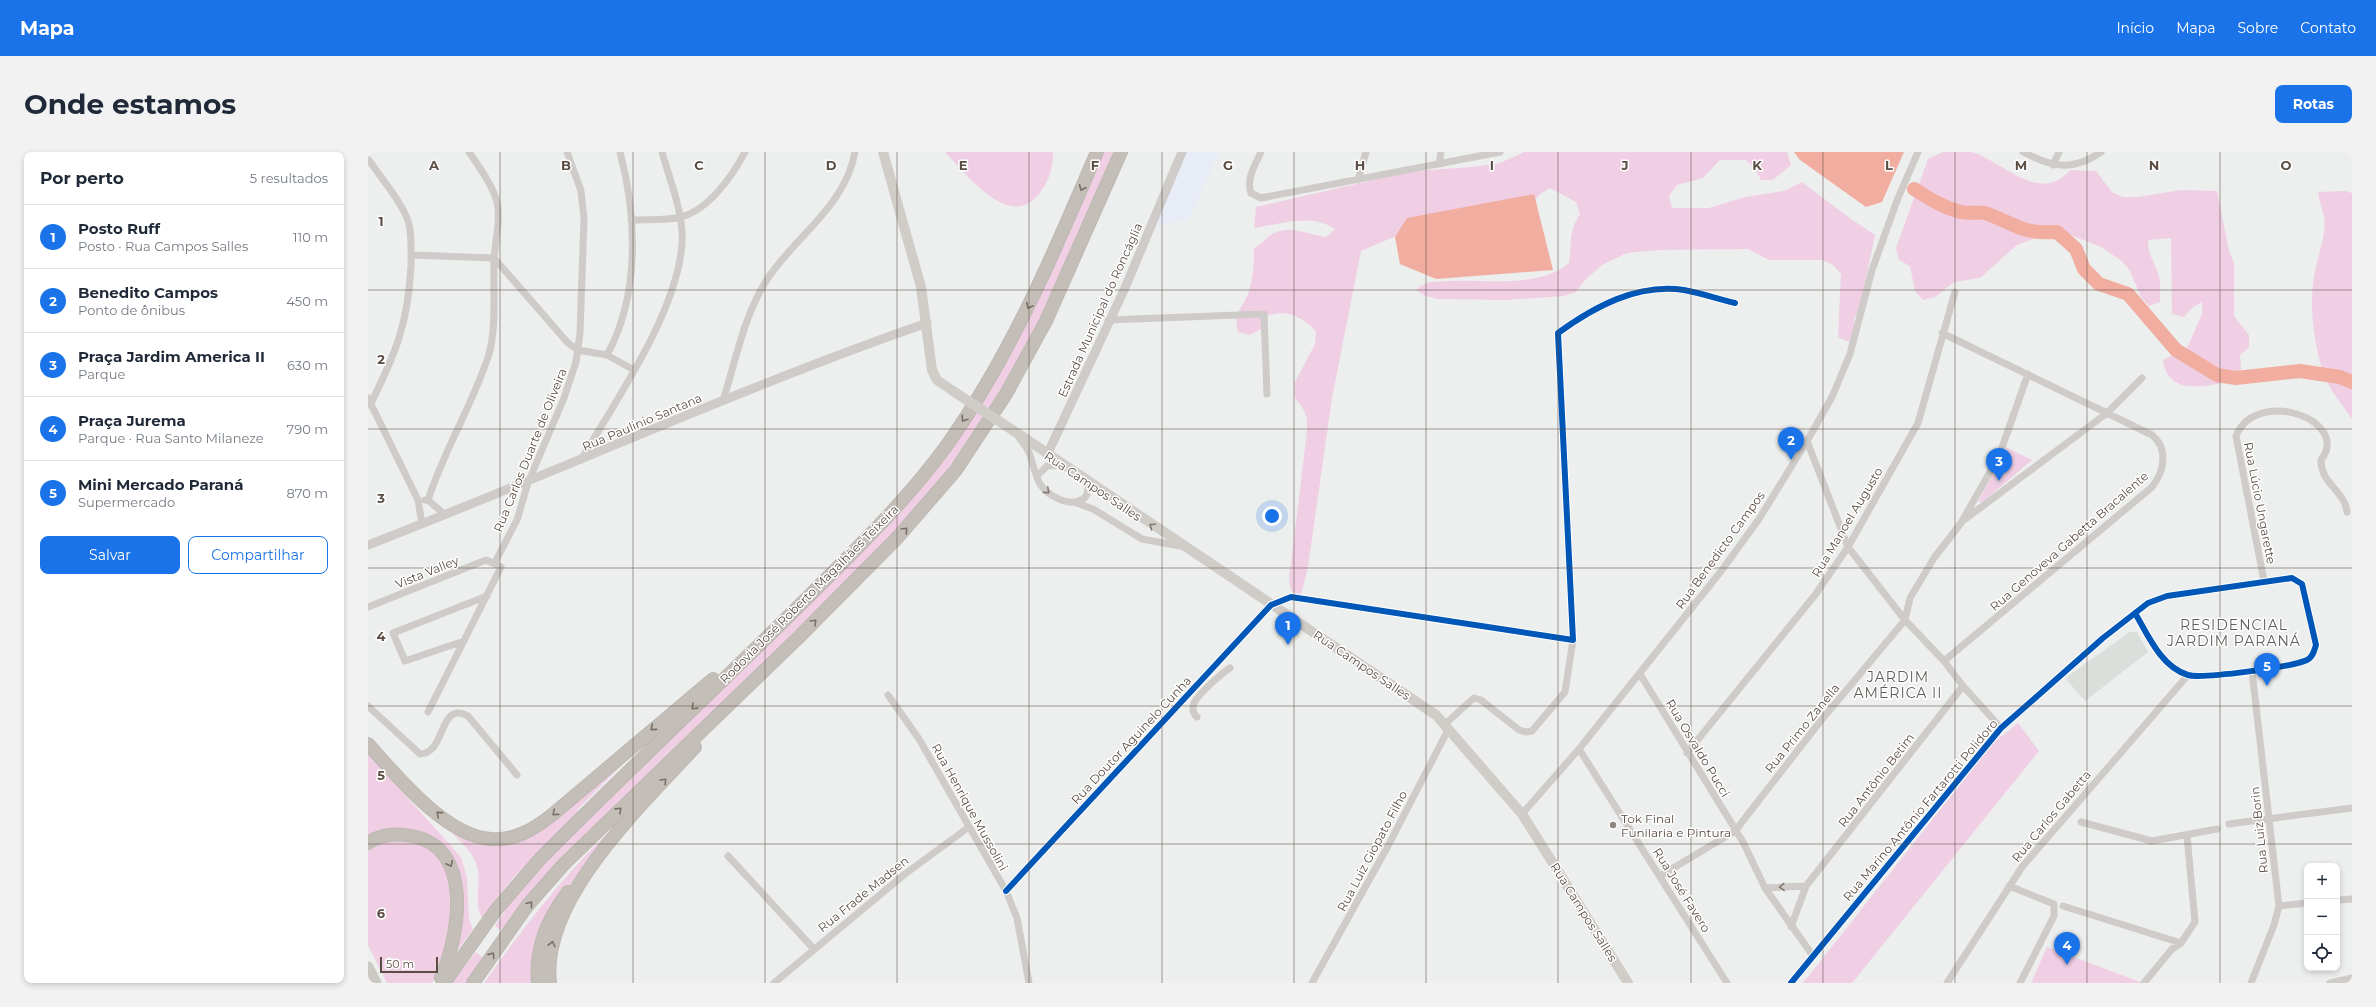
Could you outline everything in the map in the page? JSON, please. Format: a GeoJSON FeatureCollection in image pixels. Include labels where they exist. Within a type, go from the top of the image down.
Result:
{"type":"FeatureCollection","features":[{"type":"Feature","properties":{"kind":"highway","name":"Rodovia José Roberto Magalhães Teixeira"},"geometry":{"type":"LineString","coordinates":[[444,983],[496,910],[556,843],[781,623],[896,508],[926,473],[960,425],[1010,343],[1031,302],[1097,152]]}},
{"type":"Feature","properties":{"kind":"highway","name":"Rodovia José Roberto Magalhães Teixeira"},"geometry":{"type":"LineString","coordinates":[[475,979],[527,906],[564,864],[799,637],[919,515],[956,470],[1006,394],[1046,321],[1121,152]]}},
{"type":"Feature","properties":{"kind":"highway"},"geometry":{"type":"LineString","coordinates":[[368,744],[407,786],[440,816],[455,826],[468,834],[491,839],[517,836],[530,830],[552,815],[781,623]]}},
{"type":"Feature","properties":{"kind":"highway"},"geometry":{"type":"LineString","coordinates":[[538,983],[539,945],[551,917],[583,872],[799,637]]}},
{"type":"Feature","properties":{"kind":"highway"},"geometry":{"type":"LineString","coordinates":[[368,843],[383,836],[414,836],[435,846],[444,854],[452,866],[456,885],[454,936],[447,964],[439,983]]}},
{"type":"Feature","properties":{"kind":"highway"},"geometry":{"type":"LineString","coordinates":[[550,983],[551,950],[558,924],[576,890],[607,846]]}},
{"type":"Feature","properties":{"kind":"main road","name":"Rua Campos Salles"},"geometry":{"type":"LineString","coordinates":[[883,152],[921,287],[927,323],[932,370],[937,380],[1015,432],[1047,456],[1436,715],[1522,814],[1628,983]]}},
{"type":"Feature","properties":{"kind":"main road"},"geometry":{"type":"LineString","coordinates":[[368,967],[376,983]]}},
{"type":"Feature","properties":{"kind":"street"},"geometry":{"type":"LineString","coordinates":[[428,500],[437,472],[489,355],[494,258],[498,216],[497,203],[492,189],[469,152]]}},
{"type":"Feature","properties":{"kind":"street","name":"Rua Carlos Duarte de Oliveira"},"geometry":{"type":"LineString","coordinates":[[494,564],[517,520],[528,483],[571,380],[578,350],[584,219],[581,191],[567,152]]}},
{"type":"Feature","properties":{"kind":"street"},"geometry":{"type":"LineString","coordinates":[[607,354],[621,324],[629,292],[631,220],[627,176],[620,152]]}},
{"type":"Feature","properties":{"kind":"street"},"geometry":{"type":"LineString","coordinates":[[581,460],[634,370],[659,323],[675,283],[682,244],[680,218],[662,152]]}},
{"type":"Feature","properties":{"kind":"street"},"geometry":{"type":"LineString","coordinates":[[631,220],[680,218],[698,210],[715,194],[735,169],[745,152]]}},
{"type":"Feature","properties":{"kind":"street"},"geometry":{"type":"LineString","coordinates":[[723,401],[758,295],[780,262],[840,192],[848,178],[855,152]]}},
{"type":"Feature","properties":{"kind":"street","name":"Estrada Municipal do Roncáglia"},"geometry":{"type":"LineString","coordinates":[[1037,476],[1108,320],[1125,288],[1182,152]]}},
{"type":"Feature","properties":{"kind":"street"},"geometry":{"type":"LineString","coordinates":[[1261,152],[1249,180],[1251,193],[1261,198],[1500,152]]}},
{"type":"Feature","properties":{"kind":"street"},"geometry":{"type":"LineString","coordinates":[[1358,180],[1366,152]]}},
{"type":"Feature","properties":{"kind":"street"},"geometry":{"type":"LineString","coordinates":[[1439,164],[1441,152]]}},
{"type":"Feature","properties":{"kind":"street","name":"Rua Benedicto Campos"},"geometry":{"type":"LineString","coordinates":[[1522,814],[1579,749],[1722,570],[1754,526],[1807,441],[1832,397],[1850,354],[1872,270],[1898,198],[1918,152]]}},
{"type":"Feature","properties":{"kind":"street"},"geometry":{"type":"LineString","coordinates":[[2023,152],[2054,165],[2076,164],[2101,152]]}},
{"type":"Feature","properties":{"kind":"street"},"geometry":{"type":"LineString","coordinates":[[2054,165],[2059,152]]}},
{"type":"Feature","properties":{"kind":"street"},"geometry":{"type":"LineString","coordinates":[[368,159],[405,213],[409,224],[411,255],[405,324],[387,372],[369,402],[418,500],[422,524]]}},
{"type":"Feature","properties":{"kind":"street"},"geometry":{"type":"LineString","coordinates":[[411,255],[494,258],[562,338],[578,350],[607,354],[634,370]]}},
{"type":"Feature","properties":{"kind":"street"},"geometry":{"type":"LineString","coordinates":[[1447,726],[1474,698],[1481,700],[1519,730],[1526,732],[1532,731],[1565,692],[1573,640],[1558,333],[1587,312],[1628,295],[1656,290],[1683,290],[1735,303]]}},
{"type":"Feature","properties":{"kind":"street","name":"Rua Manoel Augusto"},"geometry":{"type":"LineString","coordinates":[[1687,753],[1814,595],[1848,547],[1918,423],[1942,333],[1955,292]]}},
{"type":"Feature","properties":{"kind":"street"},"geometry":{"type":"LineString","coordinates":[[1108,320],[1264,314],[1267,394]]}},
{"type":"Feature","properties":{"kind":"street","name":"Rua Paulinio Santana"},"geometry":{"type":"LineString","coordinates":[[368,545],[528,483],[723,401],[857,347],[927,323]]}},
{"type":"Feature","properties":{"kind":"street","name":"Rua Genoveva Gabetta Bracalente"},"geometry":{"type":"LineString","coordinates":[[1942,333],[2107,413],[2158,440],[2162,448],[2163,460],[2158,479],[2152,487],[1944,661]]}},
{"type":"Feature","properties":{"kind":"street","name":"Rua Primo Zanella"},"geometry":{"type":"LineString","coordinates":[[1660,876],[1735,831],[1819,723],[1905,620],[1910,598],[1934,558],[1961,523],[1999,456],[2028,374]]}},
{"type":"Feature","properties":{"kind":"street"},"geometry":{"type":"LineString","coordinates":[[1961,523],[2107,413],[2142,378]]}},
{"type":"Feature","properties":{"kind":"street","name":"Rua Lúcio Ungarette"},"geometry":{"type":"LineString","coordinates":[[2264,581],[2236,436],[2239,429],[2250,418],[2270,411],[2280,411],[2310,418],[2321,426],[2327,434],[2329,444],[2327,453],[2321,460],[2322,473],[2343,498],[2347,512]]}},
{"type":"Feature","properties":{"kind":"street"},"geometry":{"type":"LineString","coordinates":[[1015,432],[1030,454],[1037,476],[1046,492],[1064,500],[1093,509],[1142,539],[1185,547]]}},
{"type":"Feature","properties":{"kind":"street"},"geometry":{"type":"LineString","coordinates":[[1807,441],[1848,547],[1905,620],[1944,661],[1963,686],[2001,728]]}},
{"type":"Feature","properties":{"kind":"street"},"geometry":{"type":"LineString","coordinates":[[1037,476],[1047,466],[1062,465]]}},
{"type":"Feature","properties":{"kind":"street"},"geometry":{"type":"LineString","coordinates":[[1074,502],[1085,497],[1088,489],[1087,482]]}},
{"type":"Feature","properties":{"kind":"street"},"geometry":{"type":"LineString","coordinates":[[418,500],[428,500],[445,515]]}},
{"type":"Feature","properties":{"kind":"street","name":"Vista Valley"},"geometry":{"type":"LineString","coordinates":[[368,607],[486,560],[494,564]]}},
{"type":"Feature","properties":{"kind":"street"},"geometry":{"type":"LineString","coordinates":[[428,712],[501,567],[494,564]]}},
{"type":"Feature","properties":{"kind":"street","name":"Rua Marino Antônio Fartarotti Polidoro"},"geometry":{"type":"LineString","coordinates":[[1791,983],[2001,728],[2103,638],[2156,599],[2264,581],[2292,578],[2302,584],[2316,645],[2313,654],[2308,660],[2252,671]]}},
{"type":"Feature","properties":{"kind":"street"},"geometry":{"type":"LineString","coordinates":[[464,641],[405,661],[393,633],[487,596]]}},
{"type":"Feature","properties":{"kind":"street"},"geometry":{"type":"LineString","coordinates":[[1271,604],[1291,597],[1573,640]]}},
{"type":"Feature","properties":{"kind":"street","name":"Rua Doutor Aguinelo Cunha"},"geometry":{"type":"LineString","coordinates":[[1006,891],[1271,604]]}},
{"type":"Feature","properties":{"kind":"street"},"geometry":{"type":"LineString","coordinates":[[2135,614],[2158,652],[2178,669],[2188,675],[2252,671]]}},
{"type":"Feature","properties":{"kind":"street"},"geometry":{"type":"LineString","coordinates":[[1197,717],[1193,711],[1194,703],[1224,672],[1230,668]]}},
{"type":"Feature","properties":{"kind":"street","name":"Rua Luiz Borin"},"geometry":{"type":"LineString","coordinates":[[2251,983],[2274,925],[2279,906],[2252,671]]}},
{"type":"Feature","properties":{"kind":"street","name":"Rua Osvaldo Pucci"},"geometry":{"type":"LineString","coordinates":[[1640,674],[1735,831],[1766,888],[1791,927],[1813,956]]}},
{"type":"Feature","properties":{"kind":"street","name":"Rua Carlos Gabetta"},"geometry":{"type":"LineString","coordinates":[[1947,983],[2022,867],[2188,675]]}},
{"type":"Feature","properties":{"kind":"street","name":"Rua Antônio Betim"},"geometry":{"type":"LineString","coordinates":[[1791,927],[1806,886],[1963,686]]}},
{"type":"Feature","properties":{"kind":"street","name":"Rua Henrique Mussolini"},"geometry":{"type":"LineString","coordinates":[[888,695],[919,739],[1006,891],[1017,918],[1029,983]]}},
{"type":"Feature","properties":{"kind":"street"},"geometry":{"type":"LineString","coordinates":[[368,706],[420,754],[432,752],[436,746],[448,716],[453,713],[461,713],[468,716],[518,774]]}},
{"type":"Feature","properties":{"kind":"street","name":"Rua Luiz Giopato Filho"},"geometry":{"type":"LineString","coordinates":[[1312,983],[1388,846],[1447,726]]}},
{"type":"Feature","properties":{"kind":"street","name":"Rua José Favero"},"geometry":{"type":"LineString","coordinates":[[1579,749],[1727,983]]}},
{"type":"Feature","properties":{"kind":"street"},"geometry":{"type":"LineString","coordinates":[[2229,824],[2352,808]]}},
{"type":"Feature","properties":{"kind":"street"},"geometry":{"type":"LineString","coordinates":[[2081,822],[2144,841],[2187,836],[2217,829]]}},
{"type":"Feature","properties":{"kind":"street","name":"Rua Frade Madsen"},"geometry":{"type":"LineString","coordinates":[[774,983],[813,948],[905,874],[969,827]]}},
{"type":"Feature","properties":{"kind":"street"},"geometry":{"type":"LineString","coordinates":[[2144,983],[2172,949],[2181,943],[2192,929],[2195,922],[2187,836]]}},
{"type":"Feature","properties":{"kind":"street"},"geometry":{"type":"LineString","coordinates":[[728,856],[813,948]]}},
{"type":"Feature","properties":{"kind":"street"},"geometry":{"type":"LineString","coordinates":[[1766,888],[1806,886]]}},
{"type":"Feature","properties":{"kind":"street"},"geometry":{"type":"LineString","coordinates":[[2009,886],[2054,904],[2054,916],[2020,983]]}},
{"type":"Feature","properties":{"kind":"street"},"geometry":{"type":"LineString","coordinates":[[2340,900],[2352,899]]}},
{"type":"Feature","properties":{"kind":"street"},"geometry":{"type":"LineString","coordinates":[[2279,906],[2304,903]]}},
{"type":"Feature","properties":{"kind":"street"},"geometry":{"type":"LineString","coordinates":[[2063,906],[2181,943]]}},
{"type":"Feature","properties":{"kind":"street"},"geometry":{"type":"LineString","coordinates":[[2330,983],[2352,978]]}},
{"type":"Feature","properties":{"kind":"shaded area"},"geometry":{"type":"Polygon","coordinates":[[[945,152],[1053,152],[1050,175],[1042,190],[1026,204],[1014,206],[1001,203],[988,195],[964,173],[945,152]]]}},
{"type":"Feature","properties":{"kind":"shaded area"},"geometry":{"type":"Polygon","coordinates":[[[1102,152],[1115,152],[1044,310],[1004,386],[982,423],[951,468],[898,531],[503,931],[495,926],[504,913],[503,911],[531,876],[948,451],[1102,152]]]}},
{"type":"Feature","properties":{"kind":"shaded area"},"geometry":{"type":"Polygon","coordinates":[[[1186,152],[1219,152],[1189,219],[1153,226],[1186,152]]]}},
{"type":"Feature","properties":{"kind":"shaded area"},"geometry":{"type":"Polygon","coordinates":[[[1524,152],[1787,152],[1791,165],[1773,180],[1761,180],[1755,169],[1746,160],[1720,160],[1703,178],[1677,185],[1669,196],[1672,208],[1709,208],[1745,197],[1784,191],[1802,182],[1875,235],[1860,307],[1854,319],[1854,331],[1849,342],[1838,337],[1841,274],[1833,265],[1822,260],[1769,260],[1748,249],[1658,250],[1627,253],[1602,265],[1584,281],[1576,292],[1564,296],[1506,300],[1438,299],[1426,296],[1416,290],[1428,283],[1435,282],[1527,280],[1556,271],[1569,263],[1572,232],[1580,214],[1576,202],[1550,188],[1539,195],[1528,209],[1410,230],[1361,251],[1332,398],[1308,567],[1301,595],[1291,591],[1289,579],[1307,431],[1307,418],[1302,407],[1295,398],[1294,384],[1315,344],[1316,331],[1304,321],[1292,315],[1279,313],[1264,317],[1261,329],[1250,335],[1238,332],[1236,320],[1238,312],[1250,289],[1253,271],[1254,248],[1270,235],[1283,230],[1295,230],[1326,237],[1335,229],[1326,224],[1306,221],[1285,222],[1254,228],[1256,207],[1413,171],[1472,167],[1500,163],[1524,152]]]}},
{"type":"Feature","properties":{"kind":"shaded area"},"geometry":{"type":"Polygon","coordinates":[[[1794,152],[1904,152],[1882,202],[1866,207],[1800,160],[1794,152]]]}},
{"type":"Feature","properties":{"kind":"shaded area"},"geometry":{"type":"Polygon","coordinates":[[[1943,152],[1971,152],[2021,178],[2046,184],[2058,180],[2070,170],[2096,171],[2112,192],[2123,197],[2138,197],[2181,190],[2217,191],[2229,251],[2234,263],[2234,316],[2249,335],[2249,347],[2240,355],[2241,368],[2238,381],[2203,386],[2182,385],[2173,380],[2167,372],[2163,360],[2187,348],[2202,314],[2202,302],[2192,308],[2184,317],[2172,314],[2171,238],[2148,240],[2150,255],[2160,282],[2160,302],[2149,306],[2141,297],[2130,271],[2122,261],[2101,247],[2066,233],[2050,233],[2017,245],[1980,278],[1954,282],[1935,297],[1923,300],[1915,291],[1910,266],[1899,260],[1896,248],[1928,159],[1943,152]]]}},
{"type":"Feature","properties":{"kind":"shaded area"},"geometry":{"type":"Polygon","coordinates":[[[2345,191],[2352,193],[2352,419],[2333,392],[2324,375],[2315,339],[2312,313],[2315,269],[2323,239],[2325,224],[2318,192],[2345,191]]]}},
{"type":"Feature","properties":{"kind":"shaded area"},"geometry":{"type":"Polygon","coordinates":[[[1534,194],[1553,270],[1436,279],[1400,264],[1395,237],[1407,218],[1534,194]]]}},
{"type":"Feature","properties":{"kind":"shaded area"},"geometry":{"type":"Polygon","coordinates":[[[2007,448],[2032,460],[1984,501],[1978,502],[2007,448]]]}},
{"type":"Feature","properties":{"kind":"shaded area"},"geometry":{"type":"Polygon","coordinates":[[[2130,632],[2137,632],[2148,652],[2085,701],[2065,678],[2130,632]]]}},
{"type":"Feature","properties":{"kind":"shaded area"},"geometry":{"type":"Polygon","coordinates":[[[2018,723],[2039,751],[1852,983],[1803,983],[1993,743],[2018,723]]]}},
{"type":"Feature","properties":{"kind":"shaded area"},"geometry":{"type":"Polygon","coordinates":[[[368,754],[461,857],[467,878],[469,919],[473,929],[457,951],[460,916],[460,890],[459,877],[450,855],[435,840],[368,838],[368,754]]]}},
{"type":"Feature","properties":{"kind":"shaded area"},"geometry":{"type":"Polygon","coordinates":[[[616,765],[621,766],[577,810],[579,812],[512,879],[482,918],[478,906],[479,879],[475,860],[467,848],[442,823],[503,844],[616,765]]]}},
{"type":"Feature","properties":{"kind":"shaded area"},"geometry":{"type":"Polygon","coordinates":[[[618,823],[553,907],[534,948],[533,983],[484,983],[515,940],[547,900],[581,861],[618,823]]]}},
{"type":"Feature","properties":{"kind":"shaded area"},"geometry":{"type":"Polygon","coordinates":[[[405,838],[432,848],[450,872],[453,922],[439,973],[432,983],[387,983],[368,945],[368,847],[380,841],[405,838]]]}},
{"type":"Feature","properties":{"kind":"shaded area"},"geometry":{"type":"Polygon","coordinates":[[[2047,947],[2143,983],[2031,983],[2047,947]]]}},
{"type":"Feature","properties":{"kind":"shaded area"},"geometry":{"type":"Polygon","coordinates":[[[476,952],[483,958],[467,983],[451,983],[476,952]]]}},
{"type":"Feature","properties":{"kind":"waterway"},"geometry":{"type":"LineString","coordinates":[[1914,189],[1936,202],[1954,210],[1964,213],[1985,213],[2021,228],[2036,232],[2057,232],[2076,249],[2084,269],[2099,284],[2128,294],[2176,350],[2217,375],[2236,378],[2300,371],[2340,377],[2352,382]]}},
{"type":"Feature","properties":{"kind":"cycle path"},"geometry":{"type":"LineString","coordinates":[[1006,891],[1271,605],[1291,597],[1573,640],[1558,333],[1586,314],[1601,306],[1617,299],[1650,290],[1684,290],[1735,303]]}},
{"type":"Feature","properties":{"kind":"cycle path"},"geometry":{"type":"LineString","coordinates":[[1791,983],[2001,728],[2103,638],[2148,603],[2167,596],[2292,578],[2302,584],[2316,645],[2311,657],[2298,663],[2228,674],[2197,676],[2188,675],[2170,665],[2163,658],[2150,640],[2145,631],[2140,622],[2135,613]]}},
{"type":"Feature","properties":{"kind":"place","name":"Benedito Campos"},"geometry":{"type":"Point","coordinates":[1791,460]}},
{"type":"Feature","properties":{"kind":"place","name":"Praça Jardim America II"},"geometry":{"type":"Point","coordinates":[1999,481]}},
{"type":"Feature","properties":{"kind":"place","name":"Posto Ruff"},"geometry":{"type":"Point","coordinates":[1288,645]}},
{"type":"Feature","properties":{"kind":"place","name":"Mini Mercado Paraná"},"geometry":{"type":"Point","coordinates":[2267,686]}},
{"type":"Feature","properties":{"kind":"place","name":"Tok Final Funilaria e Pintura"},"geometry":{"type":"Point","coordinates":[1613,825]}},
{"type":"Feature","properties":{"kind":"place","name":"Praça Jurema"},"geometry":{"type":"Point","coordinates":[2067,965]}},
{"type":"Feature","properties":{"kind":"district","name":"RESIDENCIAL JARDIM PARANÁ"},"geometry":{"type":"Point","coordinates":[2234,634]}},
{"type":"Feature","properties":{"kind":"district","name":"JARDIM AMÉRICA II"},"geometry":{"type":"Point","coordinates":[1898,686]}}]}
